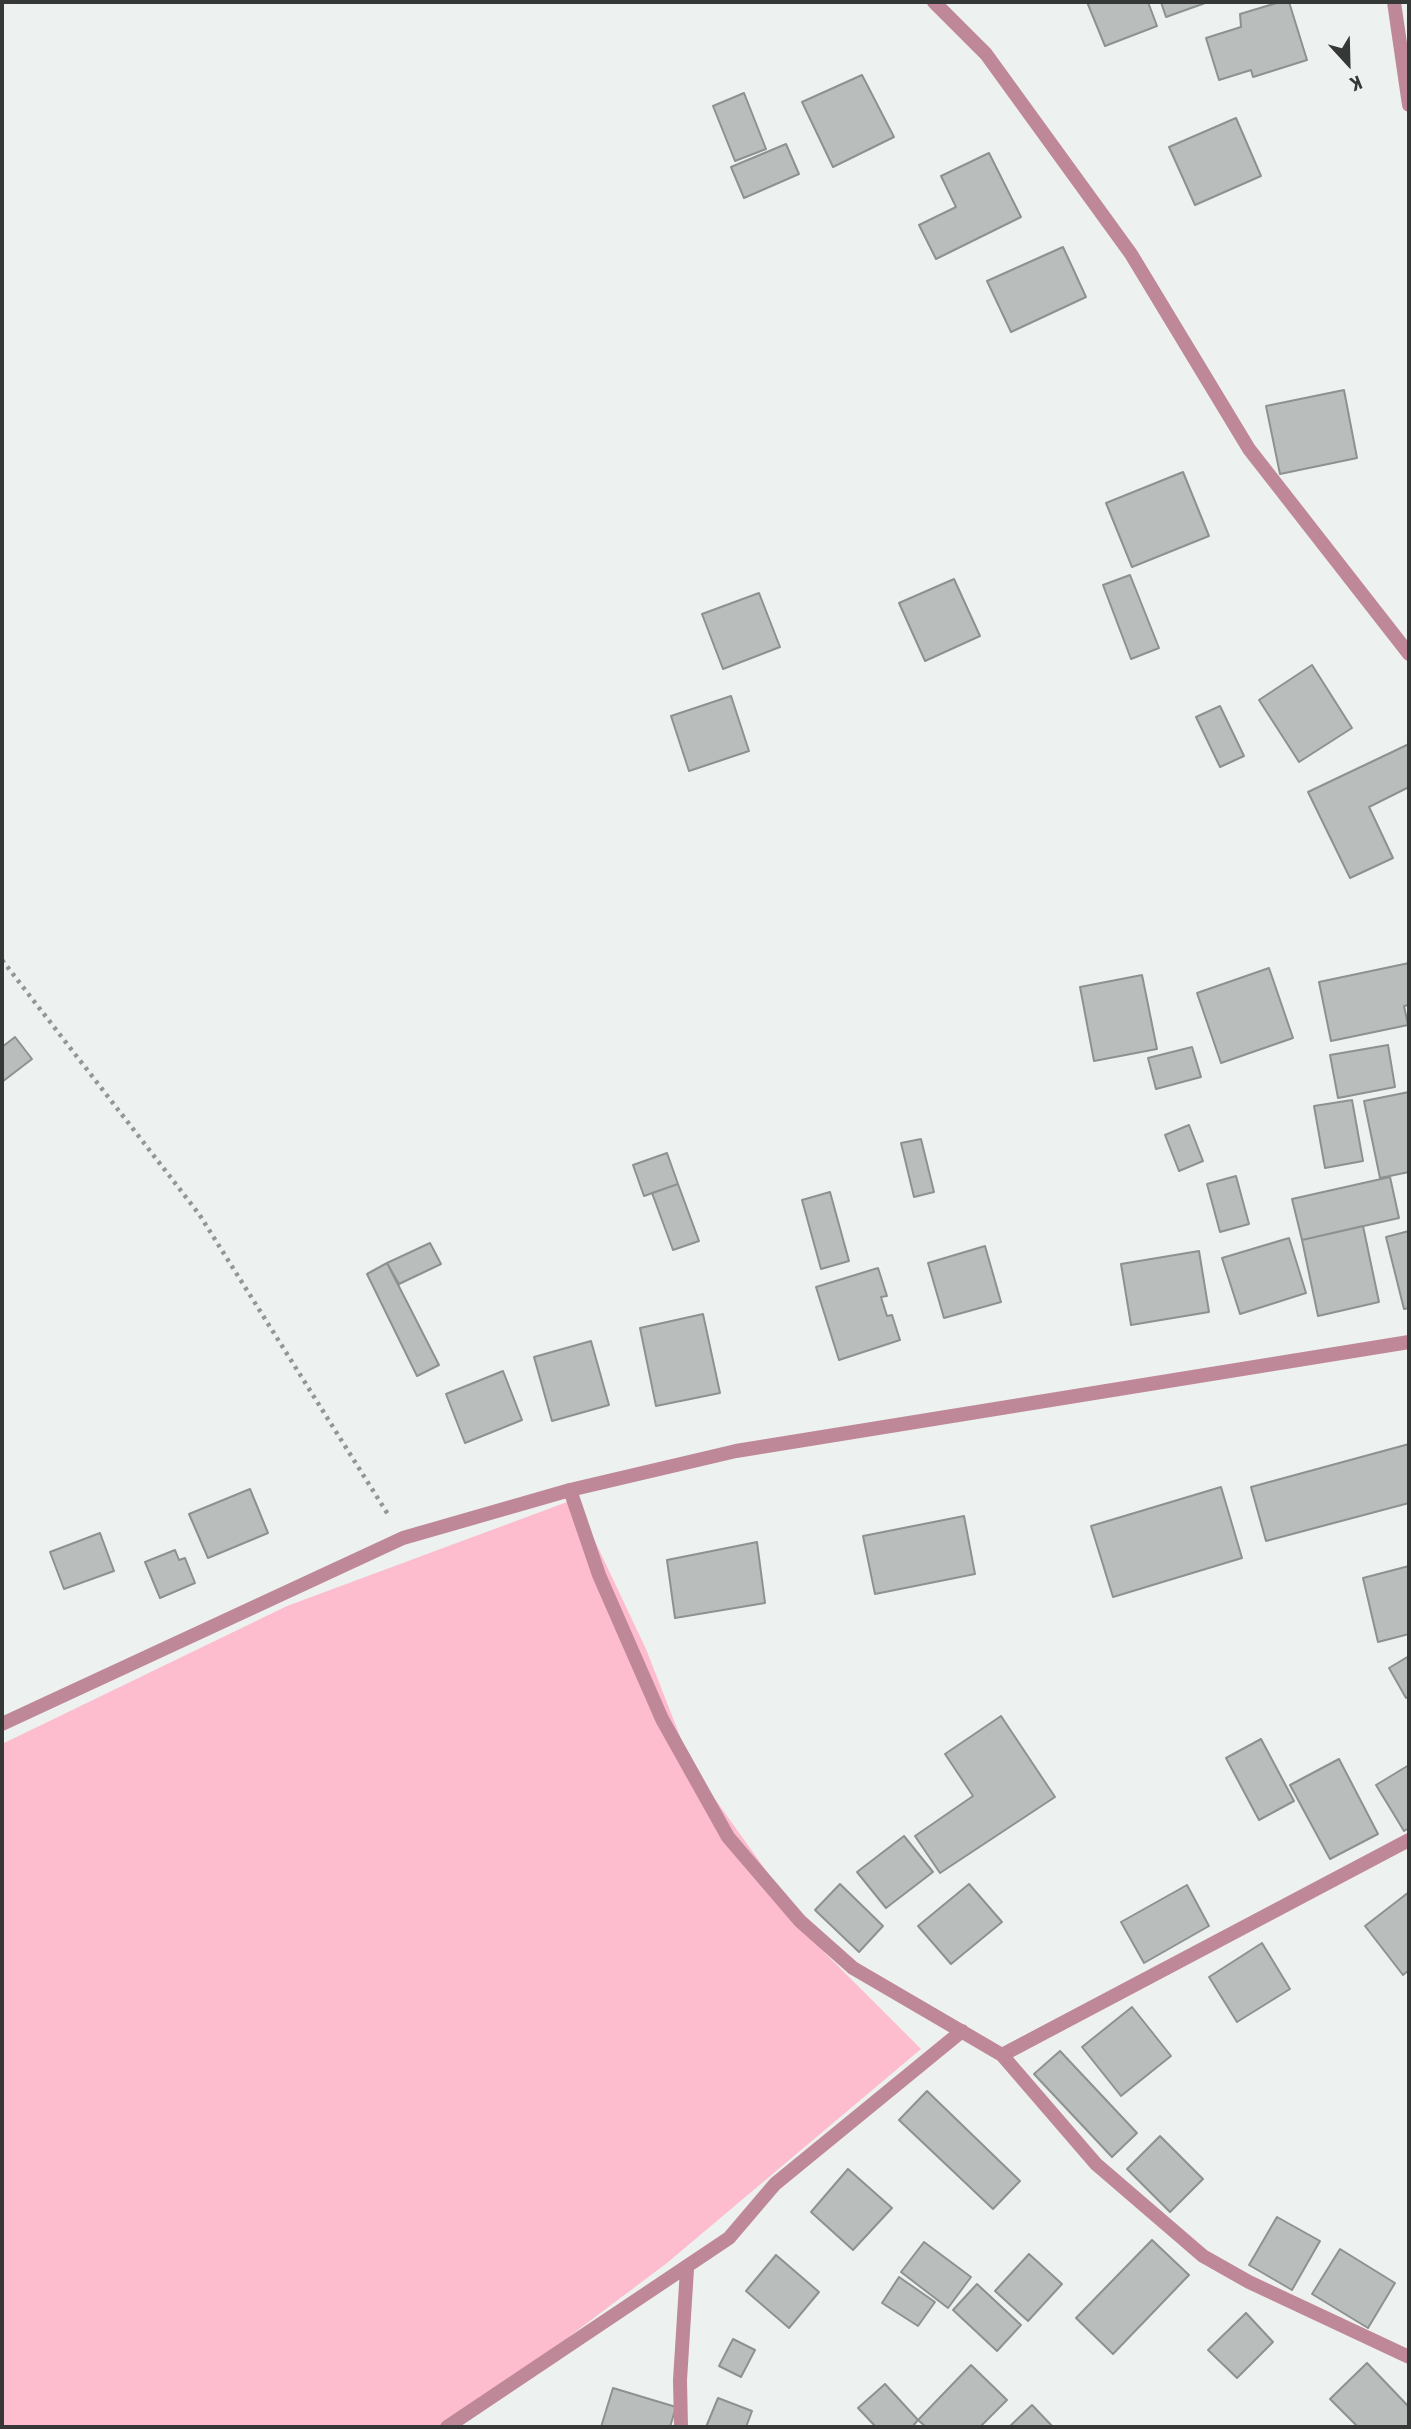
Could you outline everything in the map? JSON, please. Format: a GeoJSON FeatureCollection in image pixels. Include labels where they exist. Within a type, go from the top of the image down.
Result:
{"type":"FeatureCollection","features":[{"type":"Feature","properties":{"kind":"street"},"geometry":{"type":"LineString","coordinates":[[934,2],[995,65],[1131,254],[1249,449],[1409,653]]}},
{"type":"Feature","properties":{"kind":"street"},"geometry":{"type":"LineString","coordinates":[[1394,2],[1409,105]]}},
{"type":"Feature","properties":{"kind":"street"},"geometry":{"type":"LineString","coordinates":[[2,1724],[403,1538],[570,1490],[736,1451],[1409,1342]]}},
{"type":"Feature","properties":{"kind":"street"},"geometry":{"type":"LineString","coordinates":[[570,1490],[598,1575],[662,1719],[729,1837],[800,1921],[853,1968],[1002,2055],[1096,2164],[1203,2256],[1249,2282],[1409,2357]]}},
{"type":"Feature","properties":{"kind":"street"},"geometry":{"type":"LineString","coordinates":[[1002,2055],[1409,1840]]}},
{"type":"Feature","properties":{"kind":"street"},"geometry":{"type":"LineString","coordinates":[[447,2427],[687,2269],[729,2238],[775,2184],[962,2031]]}},
{"type":"Feature","properties":{"kind":"street"},"geometry":{"type":"LineString","coordinates":[[681,2427],[680,2380],[687,2269]]}},
{"type":"Feature","properties":{"kind":"path"},"geometry":{"type":"LineString","coordinates":[[2,960],[199,1214],[403,1538]]}},
{"type":"Feature","properties":{"kind":"shaded area"},"geometry":{"type":"Polygon","coordinates":[[[575,1499],[646,1649],[692,1767],[825,1953],[921,2049],[667,2263],[449,2427],[2,2427],[2,1744],[287,1606],[575,1499]]]}},
{"type":"Feature","properties":{"kind":"building"},"geometry":{"type":"Polygon","coordinates":[[[1087,2],[1148,2],[1157,26],[1105,46],[1087,2]]]}},
{"type":"Feature","properties":{"kind":"building"},"geometry":{"type":"Polygon","coordinates":[[[1161,2],[1208,2],[1166,17],[1161,2]]]}},
{"type":"Feature","properties":{"kind":"building"},"geometry":{"type":"Polygon","coordinates":[[[1280,2],[1289,2],[1307,60],[1253,77],[1251,70],[1219,80],[1206,38],[1241,27],[1240,14],[1280,2]]]}},
{"type":"Feature","properties":{"kind":"building"},"geometry":{"type":"Polygon","coordinates":[[[862,75],[894,137],[833,167],[802,102],[862,75]]]}},
{"type":"Feature","properties":{"kind":"building"},"geometry":{"type":"Polygon","coordinates":[[[744,93],[766,149],[735,161],[713,106],[744,93]]]}},
{"type":"Feature","properties":{"kind":"building"},"geometry":{"type":"Polygon","coordinates":[[[1236,118],[1261,176],[1195,205],[1169,147],[1236,118]]]}},
{"type":"Feature","properties":{"kind":"building"},"geometry":{"type":"Polygon","coordinates":[[[786,144],[799,174],[744,198],[731,167],[786,144]]]}},
{"type":"Feature","properties":{"kind":"building"},"geometry":{"type":"Polygon","coordinates":[[[989,153],[1021,217],[936,259],[919,225],[956,207],[941,176],[989,153]]]}},
{"type":"Feature","properties":{"kind":"building"},"geometry":{"type":"Polygon","coordinates":[[[1063,247],[1086,297],[1011,332],[987,281],[1063,247]]]}},
{"type":"Feature","properties":{"kind":"building"},"geometry":{"type":"Polygon","coordinates":[[[1344,390],[1357,458],[1280,474],[1266,406],[1344,390]]]}},
{"type":"Feature","properties":{"kind":"building"},"geometry":{"type":"Polygon","coordinates":[[[1183,472],[1209,536],[1132,567],[1106,503],[1183,472]]]}},
{"type":"Feature","properties":{"kind":"building"},"geometry":{"type":"Polygon","coordinates":[[[1130,575],[1159,648],[1131,659],[1103,585],[1130,575]]]}},
{"type":"Feature","properties":{"kind":"building"},"geometry":{"type":"Polygon","coordinates":[[[954,579],[980,636],[925,661],[899,603],[954,579]]]}},
{"type":"Feature","properties":{"kind":"building"},"geometry":{"type":"Polygon","coordinates":[[[759,593],[780,647],[723,669],[702,614],[759,593]]]}},
{"type":"Feature","properties":{"kind":"building"},"geometry":{"type":"Polygon","coordinates":[[[1312,665],[1352,728],[1299,762],[1259,700],[1312,665]]]}},
{"type":"Feature","properties":{"kind":"building"},"geometry":{"type":"Polygon","coordinates":[[[731,696],[749,751],[689,771],[671,716],[731,696]]]}},
{"type":"Feature","properties":{"kind":"building"},"geometry":{"type":"Polygon","coordinates":[[[1220,706],[1244,756],[1220,767],[1196,717],[1220,706]]]}},
{"type":"Feature","properties":{"kind":"building"},"geometry":{"type":"Polygon","coordinates":[[[1409,744],[1409,787],[1369,807],[1393,858],[1350,878],[1308,792],[1409,744]]]}},
{"type":"Feature","properties":{"kind":"building"},"geometry":{"type":"Polygon","coordinates":[[[1409,963],[1409,1005],[1404,1006],[1408,1025],[1331,1041],[1319,982],[1409,963]]]}},
{"type":"Feature","properties":{"kind":"building"},"geometry":{"type":"Polygon","coordinates":[[[1269,968],[1293,1038],[1221,1063],[1197,993],[1269,968]]]}},
{"type":"Feature","properties":{"kind":"building"},"geometry":{"type":"Polygon","coordinates":[[[1142,975],[1157,1049],[1094,1061],[1080,987],[1142,975]]]}},
{"type":"Feature","properties":{"kind":"building"},"geometry":{"type":"Polygon","coordinates":[[[15,1037],[32,1059],[2,1082],[2,1047],[15,1037]]]}},
{"type":"Feature","properties":{"kind":"building"},"geometry":{"type":"Polygon","coordinates":[[[1388,1045],[1395,1087],[1338,1098],[1330,1055],[1388,1045]]]}},
{"type":"Feature","properties":{"kind":"building"},"geometry":{"type":"Polygon","coordinates":[[[1192,1047],[1201,1077],[1156,1089],[1148,1058],[1192,1047]]]}},
{"type":"Feature","properties":{"kind":"building"},"geometry":{"type":"Polygon","coordinates":[[[1409,1092],[1409,1172],[1380,1178],[1364,1101],[1409,1092]]]}},
{"type":"Feature","properties":{"kind":"building"},"geometry":{"type":"Polygon","coordinates":[[[1352,1100],[1363,1161],[1325,1168],[1314,1106],[1352,1100]]]}},
{"type":"Feature","properties":{"kind":"building"},"geometry":{"type":"Polygon","coordinates":[[[1189,1125],[1203,1161],[1179,1171],[1165,1135],[1189,1125]]]}},
{"type":"Feature","properties":{"kind":"building"},"geometry":{"type":"Polygon","coordinates":[[[921,1139],[934,1192],[914,1197],[901,1143],[921,1139]]]}},
{"type":"Feature","properties":{"kind":"building"},"geometry":{"type":"Polygon","coordinates":[[[667,1153],[678,1184],[644,1196],[633,1165],[667,1153]]]}},
{"type":"Feature","properties":{"kind":"building"},"geometry":{"type":"Polygon","coordinates":[[[1236,1176],[1249,1224],[1220,1232],[1207,1184],[1236,1176]]]}},
{"type":"Feature","properties":{"kind":"building"},"geometry":{"type":"Polygon","coordinates":[[[1390,1177],[1399,1218],[1302,1240],[1292,1199],[1390,1177]]]}},
{"type":"Feature","properties":{"kind":"building"},"geometry":{"type":"Polygon","coordinates":[[[678,1184],[699,1241],[673,1250],[652,1193],[678,1184]]]}},
{"type":"Feature","properties":{"kind":"building"},"geometry":{"type":"Polygon","coordinates":[[[830,1192],[849,1261],[821,1269],[802,1200],[830,1192]]]}},
{"type":"Feature","properties":{"kind":"building"},"geometry":{"type":"Polygon","coordinates":[[[1363,1226],[1379,1302],[1318,1316],[1302,1240],[1363,1226]]]}},
{"type":"Feature","properties":{"kind":"building"},"geometry":{"type":"Polygon","coordinates":[[[1409,1231],[1409,1308],[1404,1309],[1386,1237],[1409,1231]]]}},
{"type":"Feature","properties":{"kind":"building"},"geometry":{"type":"Polygon","coordinates":[[[1289,1238],[1306,1293],[1240,1314],[1222,1258],[1289,1238]]]}},
{"type":"Feature","properties":{"kind":"building"},"geometry":{"type":"Polygon","coordinates":[[[430,1243],[441,1264],[399,1284],[387,1263],[430,1243]]]}},
{"type":"Feature","properties":{"kind":"building"},"geometry":{"type":"Polygon","coordinates":[[[985,1246],[1001,1302],[944,1318],[928,1263],[985,1246]]]}},
{"type":"Feature","properties":{"kind":"building"},"geometry":{"type":"Polygon","coordinates":[[[1199,1251],[1209,1312],[1131,1325],[1121,1264],[1199,1251]]]}},
{"type":"Feature","properties":{"kind":"building"},"geometry":{"type":"Polygon","coordinates":[[[387,1263],[439,1365],[417,1376],[367,1274],[387,1263]]]}},
{"type":"Feature","properties":{"kind":"building"},"geometry":{"type":"Polygon","coordinates":[[[878,1268],[887,1296],[881,1297],[887,1316],[892,1315],[900,1340],[839,1360],[816,1287],[878,1268]]]}},
{"type":"Feature","properties":{"kind":"building"},"geometry":{"type":"Polygon","coordinates":[[[703,1314],[720,1393],[656,1406],[640,1328],[703,1314]]]}},
{"type":"Feature","properties":{"kind":"building"},"geometry":{"type":"Polygon","coordinates":[[[591,1341],[609,1405],[552,1421],[534,1357],[591,1341]]]}},
{"type":"Feature","properties":{"kind":"building"},"geometry":{"type":"Polygon","coordinates":[[[503,1371],[522,1420],[465,1443],[446,1394],[503,1371]]]}},
{"type":"Feature","properties":{"kind":"building"},"geometry":{"type":"Polygon","coordinates":[[[1409,1444],[1409,1503],[1266,1541],[1251,1487],[1409,1444]]]}},
{"type":"Feature","properties":{"kind":"building"},"geometry":{"type":"Polygon","coordinates":[[[1221,1487],[1242,1558],[1113,1597],[1091,1526],[1221,1487]]]}},
{"type":"Feature","properties":{"kind":"building"},"geometry":{"type":"Polygon","coordinates":[[[250,1489],[268,1533],[208,1558],[189,1514],[250,1489]]]}},
{"type":"Feature","properties":{"kind":"building"},"geometry":{"type":"Polygon","coordinates":[[[964,1516],[975,1574],[875,1594],[863,1536],[964,1516]]]}},
{"type":"Feature","properties":{"kind":"building"},"geometry":{"type":"Polygon","coordinates":[[[100,1533],[114,1571],[64,1589],[50,1552],[100,1533]]]}},
{"type":"Feature","properties":{"kind":"building"},"geometry":{"type":"Polygon","coordinates":[[[757,1542],[765,1603],[675,1618],[667,1560],[757,1542]]]}},
{"type":"Feature","properties":{"kind":"building"},"geometry":{"type":"Polygon","coordinates":[[[175,1550],[179,1560],[185,1558],[195,1583],[160,1598],[145,1562],[175,1550]]]}},
{"type":"Feature","properties":{"kind":"building"},"geometry":{"type":"Polygon","coordinates":[[[1409,1566],[1409,1634],[1378,1642],[1363,1578],[1409,1566]]]}},
{"type":"Feature","properties":{"kind":"building"},"geometry":{"type":"Polygon","coordinates":[[[1409,1656],[1409,1696],[1406,1698],[1389,1668],[1409,1656]]]}},
{"type":"Feature","properties":{"kind":"building"},"geometry":{"type":"Polygon","coordinates":[[[1001,1716],[1055,1797],[940,1873],[915,1836],[973,1796],[945,1754],[1001,1716]]]}},
{"type":"Feature","properties":{"kind":"building"},"geometry":{"type":"Polygon","coordinates":[[[1261,1739],[1294,1801],[1259,1820],[1226,1758],[1261,1739]]]}},
{"type":"Feature","properties":{"kind":"building"},"geometry":{"type":"Polygon","coordinates":[[[1339,1759],[1378,1834],[1330,1859],[1290,1785],[1339,1759]]]}},
{"type":"Feature","properties":{"kind":"building"},"geometry":{"type":"Polygon","coordinates":[[[1409,1765],[1409,1828],[1404,1831],[1376,1785],[1409,1765]]]}},
{"type":"Feature","properties":{"kind":"building"},"geometry":{"type":"Polygon","coordinates":[[[904,1836],[933,1872],[886,1908],[857,1872],[904,1836]]]}},
{"type":"Feature","properties":{"kind":"building"},"geometry":{"type":"Polygon","coordinates":[[[840,1884],[883,1926],[859,1952],[815,1910],[840,1884]]]}},
{"type":"Feature","properties":{"kind":"building"},"geometry":{"type":"Polygon","coordinates":[[[969,1884],[1002,1922],[951,1964],[918,1926],[969,1884]]]}},
{"type":"Feature","properties":{"kind":"building"},"geometry":{"type":"Polygon","coordinates":[[[1187,1885],[1209,1926],[1144,1963],[1121,1922],[1187,1885]]]}},
{"type":"Feature","properties":{"kind":"building"},"geometry":{"type":"Polygon","coordinates":[[[1409,1892],[1409,1970],[1403,1975],[1365,1926],[1409,1892]]]}},
{"type":"Feature","properties":{"kind":"building"},"geometry":{"type":"Polygon","coordinates":[[[1262,1943],[1290,1989],[1237,2022],[1209,1977],[1262,1943]]]}},
{"type":"Feature","properties":{"kind":"building"},"geometry":{"type":"Polygon","coordinates":[[[1132,2007],[1171,2056],[1121,2096],[1082,2047],[1132,2007]]]}},
{"type":"Feature","properties":{"kind":"building"},"geometry":{"type":"Polygon","coordinates":[[[1060,2051],[1137,2133],[1112,2157],[1034,2074],[1060,2051]]]}},
{"type":"Feature","properties":{"kind":"building"},"geometry":{"type":"Polygon","coordinates":[[[927,2091],[1020,2181],[993,2209],[899,2120],[927,2091]]]}},
{"type":"Feature","properties":{"kind":"building"},"geometry":{"type":"Polygon","coordinates":[[[1160,2136],[1203,2179],[1170,2212],[1127,2169],[1160,2136]]]}},
{"type":"Feature","properties":{"kind":"building"},"geometry":{"type":"Polygon","coordinates":[[[848,2169],[892,2208],[853,2250],[811,2212],[848,2169]]]}},
{"type":"Feature","properties":{"kind":"building"},"geometry":{"type":"Polygon","coordinates":[[[1277,2217],[1320,2241],[1292,2290],[1249,2265],[1277,2217]]]}},
{"type":"Feature","properties":{"kind":"building"},"geometry":{"type":"Polygon","coordinates":[[[1152,2240],[1189,2275],[1113,2354],[1076,2318],[1152,2240]]]}},
{"type":"Feature","properties":{"kind":"building"},"geometry":{"type":"Polygon","coordinates":[[[924,2242],[971,2277],[948,2308],[901,2272],[924,2242]]]}},
{"type":"Feature","properties":{"kind":"building"},"geometry":{"type":"Polygon","coordinates":[[[1340,2249],[1395,2283],[1368,2328],[1312,2294],[1340,2249]]]}},
{"type":"Feature","properties":{"kind":"building"},"geometry":{"type":"Polygon","coordinates":[[[1029,2254],[1062,2284],[1028,2321],[995,2291],[1029,2254]]]}},
{"type":"Feature","properties":{"kind":"building"},"geometry":{"type":"Polygon","coordinates":[[[776,2255],[819,2292],[789,2328],[746,2291],[776,2255]]]}},
{"type":"Feature","properties":{"kind":"building"},"geometry":{"type":"Polygon","coordinates":[[[899,2277],[935,2302],[918,2326],[882,2303],[899,2277]]]}},
{"type":"Feature","properties":{"kind":"building"},"geometry":{"type":"Polygon","coordinates":[[[977,2284],[1021,2325],[997,2351],[953,2310],[977,2284]]]}},
{"type":"Feature","properties":{"kind":"building"},"geometry":{"type":"Polygon","coordinates":[[[1246,2313],[1273,2342],[1237,2378],[1208,2350],[1246,2313]]]}},
{"type":"Feature","properties":{"kind":"building"},"geometry":{"type":"Polygon","coordinates":[[[733,2339],[755,2350],[741,2377],[719,2366],[733,2339]]]}},
{"type":"Feature","properties":{"kind":"building"},"geometry":{"type":"Polygon","coordinates":[[[1367,2363],[1409,2407],[1409,2427],[1358,2427],[1330,2399],[1367,2363]]]}},
{"type":"Feature","properties":{"kind":"building"},"geometry":{"type":"Polygon","coordinates":[[[971,2365],[1007,2400],[980,2427],[926,2427],[918,2420],[971,2365]]]}},
{"type":"Feature","properties":{"kind":"building"},"geometry":{"type":"Polygon","coordinates":[[[885,2384],[918,2420],[912,2427],[876,2427],[858,2408],[885,2384]]]}},
{"type":"Feature","properties":{"kind":"building"},"geometry":{"type":"Polygon","coordinates":[[[613,2388],[676,2407],[670,2427],[601,2427],[613,2388]]]}},
{"type":"Feature","properties":{"kind":"building"},"geometry":{"type":"Polygon","coordinates":[[[718,2398],[752,2411],[746,2427],[706,2427],[718,2398]]]}},
{"type":"Feature","properties":{"kind":"building"},"geometry":{"type":"Polygon","coordinates":[[[1032,2405],[1053,2427],[1009,2427],[1032,2405]]]}}]}
